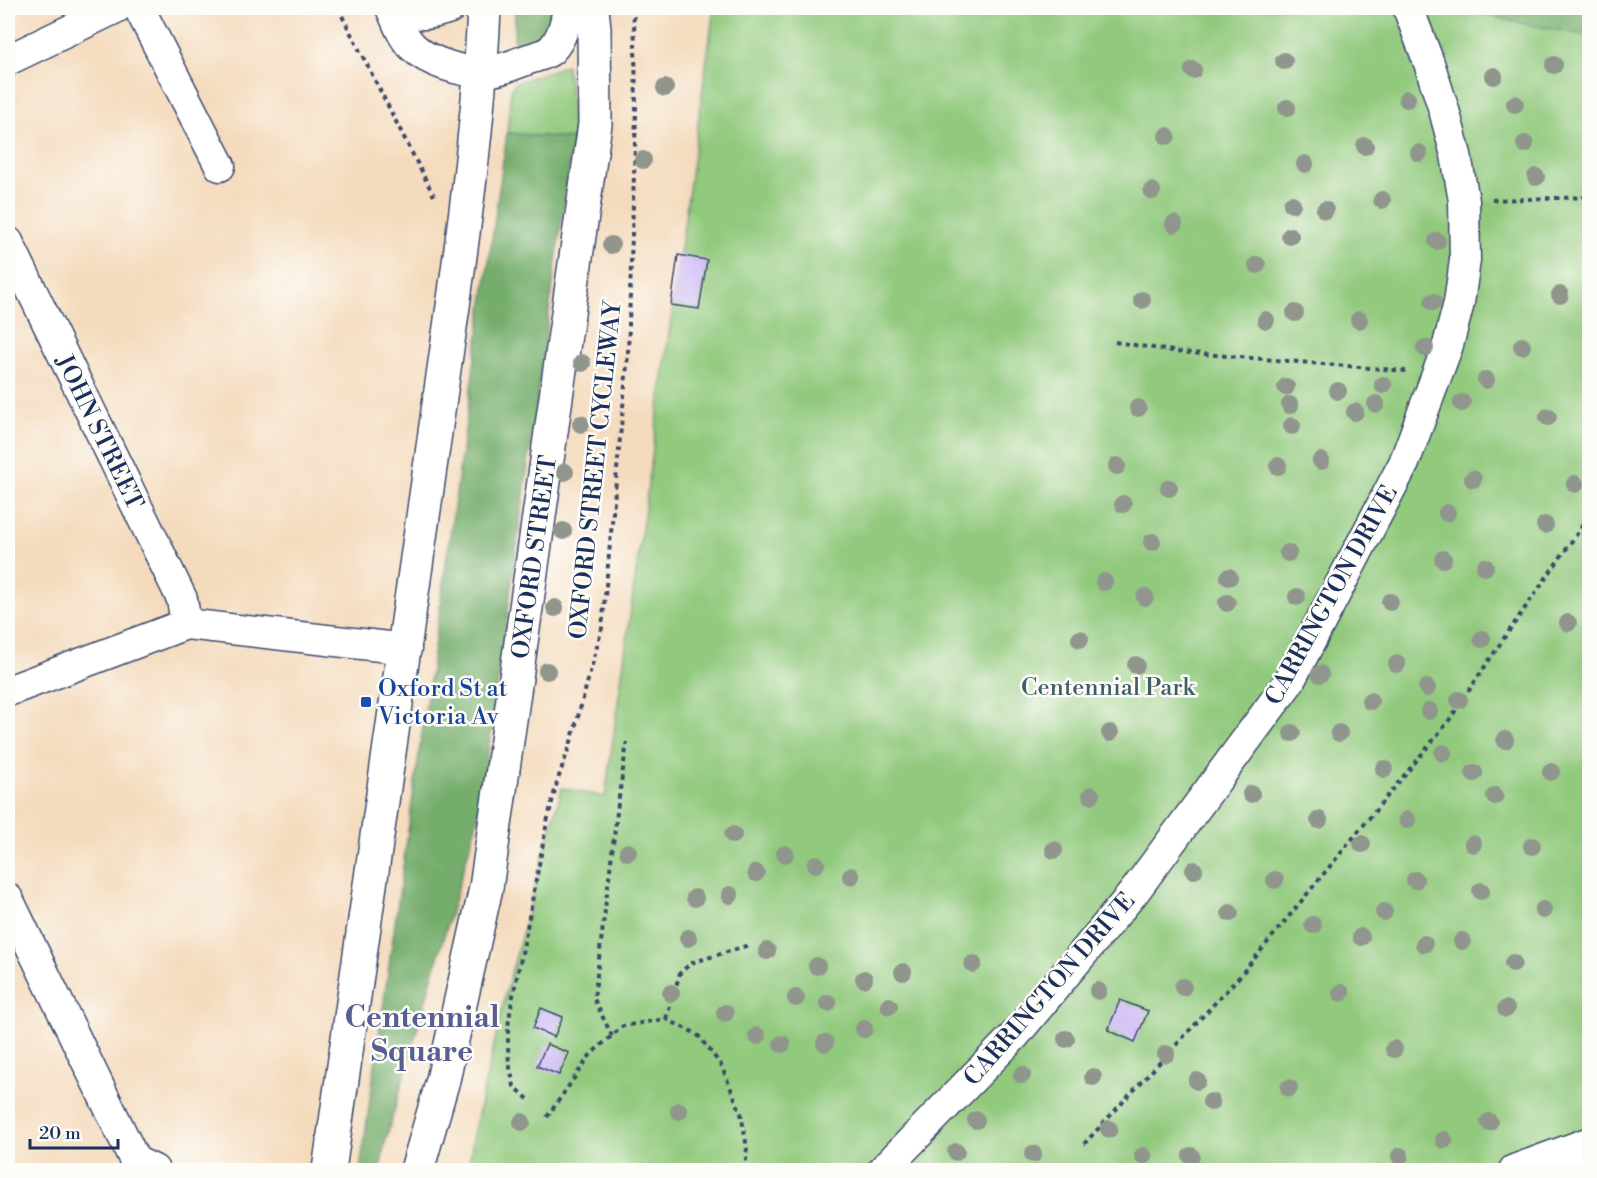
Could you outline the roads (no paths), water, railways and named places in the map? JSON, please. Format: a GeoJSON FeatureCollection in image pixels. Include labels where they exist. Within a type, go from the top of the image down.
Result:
{"type":"FeatureCollection","features":[{"type":"Feature","properties":{"kind":"main road"},"geometry":{"type":"LineString","coordinates":[[329,1170],[406,649],[468,194],[481,72],[484,8]]}},
{"type":"Feature","properties":{"kind":"main road","name":"OXFORD STREET"},"geometry":{"type":"LineString","coordinates":[[417,1170],[443,1080],[486,888],[595,124],[592,8]]}},
{"type":"Feature","properties":{"kind":"main road"},"geometry":{"type":"LineString","coordinates":[[432,1170],[443,1080]]}},
{"type":"Feature","properties":{"kind":"street"},"geometry":{"type":"LineString","coordinates":[[8,60],[116,8]]}},
{"type":"Feature","properties":{"kind":"street"},"geometry":{"type":"LineString","coordinates":[[139,8],[220,166]]}},
{"type":"Feature","properties":{"kind":"street"},"geometry":{"type":"LineString","coordinates":[[391,8],[402,32],[414,48],[434,61],[450,67],[481,72],[513,65],[550,52],[558,43],[568,8]]}},
{"type":"Feature","properties":{"kind":"street"},"geometry":{"type":"LineString","coordinates":[[399,8],[408,13],[424,14],[450,8]]}},
{"type":"Feature","properties":{"kind":"street","name":"CARRINGTON DRIVE"},"geometry":{"type":"LineString","coordinates":[[883,1170],[1015,1035],[1126,901],[1289,682],[1404,463],[1438,373],[1459,303],[1465,260],[1464,201],[1456,155],[1429,63],[1408,8]]}},
{"type":"Feature","properties":{"kind":"street","name":"JOHN STREET"},"geometry":{"type":"LineString","coordinates":[[8,242],[182,599],[186,624]]}},
{"type":"Feature","properties":{"kind":"street"},"geometry":{"type":"LineString","coordinates":[[8,691],[186,624],[406,649]]}},
{"type":"Feature","properties":{"kind":"street"},"geometry":{"type":"LineString","coordinates":[[8,899],[135,1161],[154,1170]]}},
{"type":"Feature","properties":{"kind":"street"},"geometry":{"type":"LineString","coordinates":[[1514,1170],[1588,1142]]}},
{"type":"Feature","properties":{"kind":"place","name":"Oxford St at Victoria Av"},"geometry":{"type":"Point","coordinates":[366,702]}},
{"type":"Feature","properties":{"kind":"district","name":"Centennial Square"},"geometry":{"type":"Point","coordinates":[422,1034]}},
{"type":"Feature","properties":{"kind":"park label","name":"Centennial Park"},"geometry":{"type":"Point","coordinates":[1108,687]}}]}
